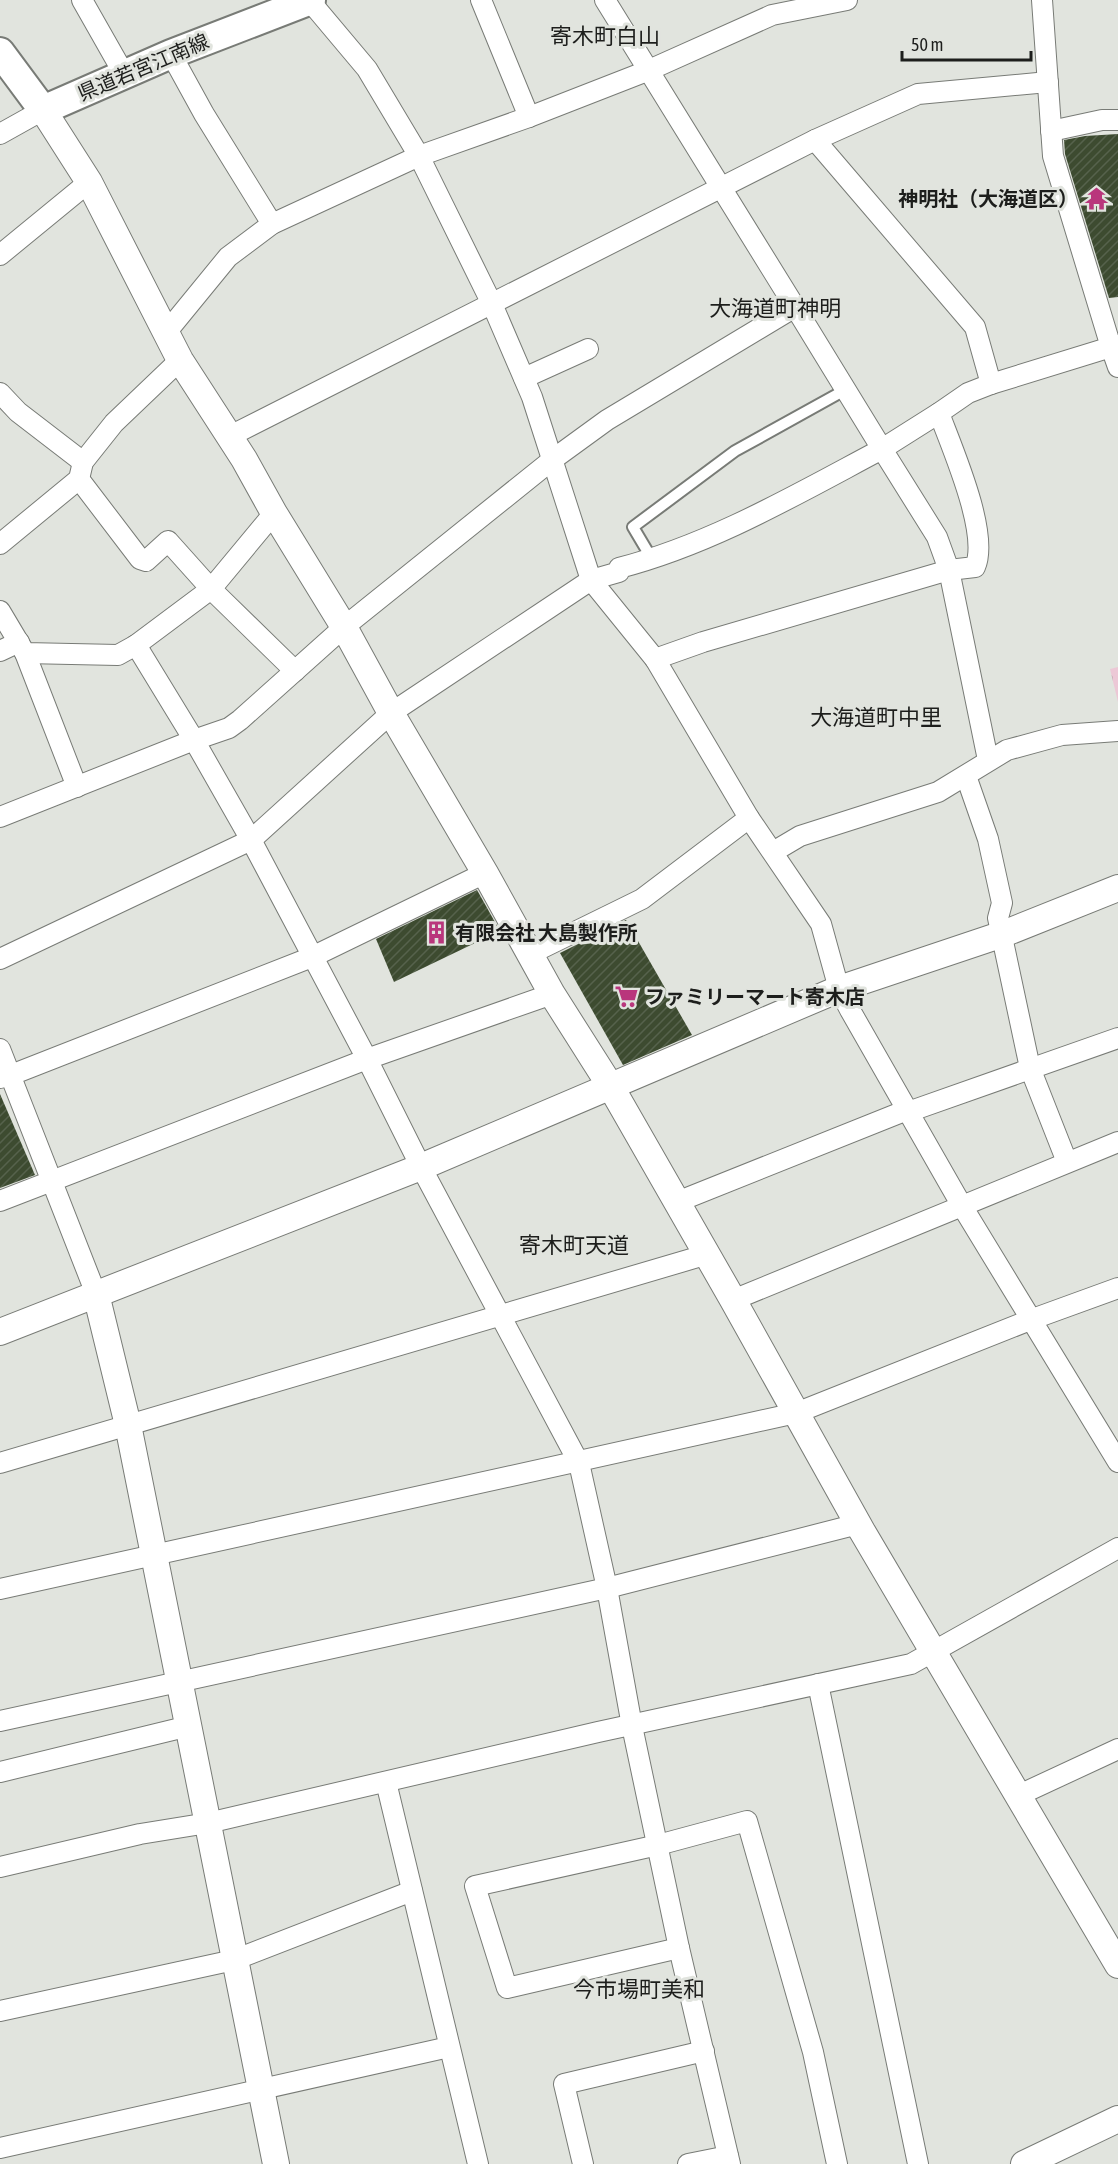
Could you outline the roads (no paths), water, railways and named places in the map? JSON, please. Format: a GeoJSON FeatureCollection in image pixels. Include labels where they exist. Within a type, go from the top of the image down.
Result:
{"type":"FeatureCollection","features":[{"type":"Feature","properties":{"kind":"main road","name":"県道若宮江南線"},"geometry":{"type":"LineString","coordinates":[[43,110],[171,54],[310,0]]}},
{"type":"Feature","properties":{"kind":"main road"},"geometry":{"type":"LineString","coordinates":[[0,52],[43,110]]}},
{"type":"Feature","properties":{"kind":"street"},"geometry":{"type":"LineString","coordinates":[[82,0],[123,74]]}},
{"type":"Feature","properties":{"kind":"street"},"geometry":{"type":"LineString","coordinates":[[310,0],[367,69],[419,156],[492,304],[532,397],[591,580],[655,659],[749,819],[822,924],[839,989],[962,1206],[1118,1462]]}},
{"type":"Feature","properties":{"kind":"street"},"geometry":{"type":"LineString","coordinates":[[481,0],[529,117]]}},
{"type":"Feature","properties":{"kind":"street"},"geometry":{"type":"LineString","coordinates":[[605,0],[937,537],[949,570],[988,760]]}},
{"type":"Feature","properties":{"kind":"street"},"geometry":{"type":"LineString","coordinates":[[165,333],[228,257],[272,224],[419,156],[529,117],[647,71],[770,8],[847,0]]}},
{"type":"Feature","properties":{"kind":"street"},"geometry":{"type":"LineString","coordinates":[[1042,0],[1053,156],[1114,346],[1118,367]]}},
{"type":"Feature","properties":{"kind":"street"},"geometry":{"type":"LineString","coordinates":[[171,54],[204,114],[272,224]]}},
{"type":"Feature","properties":{"kind":"street"},"geometry":{"type":"LineString","coordinates":[[230,436],[815,140],[918,94],[1047,82]]}},
{"type":"Feature","properties":{"kind":"street"},"geometry":{"type":"LineString","coordinates":[[0,134],[43,110],[89,182],[180,360],[230,436],[344,627],[552,994],[611,1087],[708,1254],[858,1524],[1017,1796],[1110,1935],[1118,1965]]}},
{"type":"Feature","properties":{"kind":"street"},"geometry":{"type":"LineString","coordinates":[[1051,131],[1102,120],[1118,120]]}},
{"type":"Feature","properties":{"kind":"street"},"geometry":{"type":"LineString","coordinates":[[815,140],[975,327],[991,384]]}},
{"type":"Feature","properties":{"kind":"street"},"geometry":{"type":"LineString","coordinates":[[0,255],[89,182]]}},
{"type":"Feature","properties":{"kind":"street"},"geometry":{"type":"LineString","coordinates":[[0,817],[229,728],[344,627],[552,460],[607,420],[795,307]]}},
{"type":"Feature","properties":{"kind":"street"},"geometry":{"type":"LineString","coordinates":[[0,960],[251,840],[391,713],[591,580],[619,572],[619,568],[652,559],[757,516],[882,449],[968,393],[1114,346]]}},
{"type":"Feature","properties":{"kind":"street"},"geometry":{"type":"LineString","coordinates":[[524,378],[588,349]]}},
{"type":"Feature","properties":{"kind":"street"},"geometry":{"type":"LineString","coordinates":[[0,544],[81,470],[114,423],[180,360]]}},
{"type":"Feature","properties":{"kind":"street"},"geometry":{"type":"LineString","coordinates":[[0,393],[81,470],[140,559],[146,561],[168,541],[211,589],[295,671]]}},
{"type":"Feature","properties":{"kind":"street"},"geometry":{"type":"LineString","coordinates":[[655,659],[703,642],[949,570],[975,567],[978,559],[975,514],[939,413]]}},
{"type":"Feature","properties":{"kind":"street"},"geometry":{"type":"LineString","coordinates":[[0,651],[22,647],[118,655],[136,645],[211,589],[274,513]]}},
{"type":"Feature","properties":{"kind":"street"},"geometry":{"type":"LineString","coordinates":[[0,611],[22,647],[77,787]]}},
{"type":"Feature","properties":{"kind":"street"},"geometry":{"type":"LineString","coordinates":[[136,645],[251,840],[421,1167],[579,1462],[607,1588],[632,1726],[729,2160],[688,2164]]}},
{"type":"Feature","properties":{"kind":"street"},"geometry":{"type":"LineString","coordinates":[[773,852],[800,836],[938,792],[1007,750],[1062,735],[1118,731]]}},
{"type":"Feature","properties":{"kind":"street"},"geometry":{"type":"LineString","coordinates":[[966,776],[988,839],[1002,903],[998,918],[1030,1068],[1067,1162]]}},
{"type":"Feature","properties":{"kind":"street"},"geometry":{"type":"LineString","coordinates":[[530,954],[642,898],[749,819]]}},
{"type":"Feature","properties":{"kind":"street"},"geometry":{"type":"LineString","coordinates":[[5,1076],[312,957],[485,873]]}},
{"type":"Feature","properties":{"kind":"street"},"geometry":{"type":"LineString","coordinates":[[0,1332],[421,1167],[839,989],[1003,934],[1118,888]]}},
{"type":"Feature","properties":{"kind":"street"},"geometry":{"type":"LineString","coordinates":[[0,1202],[366,1059],[552,994]]}},
{"type":"Feature","properties":{"kind":"street"},"geometry":{"type":"LineString","coordinates":[[677,1202],[907,1111],[1118,1038]]}},
{"type":"Feature","properties":{"kind":"street"},"geometry":{"type":"LineString","coordinates":[[0,1049],[5,1076],[53,1182],[96,1293],[128,1425],[276,2164]]}},
{"type":"Feature","properties":{"kind":"street"},"geometry":{"type":"LineString","coordinates":[[734,1300],[1118,1142]]}},
{"type":"Feature","properties":{"kind":"street"},"geometry":{"type":"LineString","coordinates":[[0,1463],[708,1254]]}},
{"type":"Feature","properties":{"kind":"street"},"geometry":{"type":"LineString","coordinates":[[0,1589],[796,1413],[1030,1320],[1118,1288]]}},
{"type":"Feature","properties":{"kind":"street"},"geometry":{"type":"LineString","coordinates":[[0,1721],[607,1588],[858,1524]]}},
{"type":"Feature","properties":{"kind":"street"},"geometry":{"type":"LineString","coordinates":[[0,1867],[140,1834],[208,1823],[911,1664],[1118,1548]]}},
{"type":"Feature","properties":{"kind":"street"},"geometry":{"type":"LineString","coordinates":[[818,1684],[918,2164]]}},
{"type":"Feature","properties":{"kind":"street"},"geometry":{"type":"LineString","coordinates":[[0,1772],[189,1726]]}},
{"type":"Feature","properties":{"kind":"street"},"geometry":{"type":"LineString","coordinates":[[1017,1796],[1118,1749]]}},
{"type":"Feature","properties":{"kind":"street"},"geometry":{"type":"LineString","coordinates":[[386,1782],[478,2164]]}},
{"type":"Feature","properties":{"kind":"street"},"geometry":{"type":"LineString","coordinates":[[680,1948],[507,1988],[475,1886],[658,1845],[747,1821],[813,2052],[837,2164]]}},
{"type":"Feature","properties":{"kind":"street"},"geometry":{"type":"LineString","coordinates":[[0,2011],[234,1960],[412,1891]]}},
{"type":"Feature","properties":{"kind":"street"},"geometry":{"type":"LineString","coordinates":[[0,2148],[449,2047]]}},
{"type":"Feature","properties":{"kind":"street"},"geometry":{"type":"LineString","coordinates":[[583,2164],[564,2084],[704,2051]]}},
{"type":"Feature","properties":{"kind":"street"},"geometry":{"type":"LineString","coordinates":[[1024,2164],[1118,2119]]}},
{"type":"Feature","properties":{"kind":"lane"},"geometry":{"type":"LineString","coordinates":[[652,559],[633,527],[735,451],[845,390]]}},
{"type":"Feature","properties":{"kind":"place","name":"神明社（大海道区）"},"geometry":{"type":"Point","coordinates":[1096,198]}},
{"type":"Feature","properties":{"kind":"place","name":"有限会社 大島製作所"},"geometry":{"type":"Point","coordinates":[437,932]}},
{"type":"Feature","properties":{"kind":"place","name":"ファミリーマート寄木店"},"geometry":{"type":"Point","coordinates":[627,996]}},
{"type":"Feature","properties":{"kind":"district","name":"寄木町白山"},"geometry":{"type":"Point","coordinates":[605,36]}},
{"type":"Feature","properties":{"kind":"district","name":"大海道町神明"},"geometry":{"type":"Point","coordinates":[775,308]}},
{"type":"Feature","properties":{"kind":"district","name":"大海道町中里"},"geometry":{"type":"Point","coordinates":[876,717]}},
{"type":"Feature","properties":{"kind":"district","name":"寄木町天道"},"geometry":{"type":"Point","coordinates":[574,1245]}},
{"type":"Feature","properties":{"kind":"district","name":"今市場町美和"},"geometry":{"type":"Point","coordinates":[639,1989]}}]}
